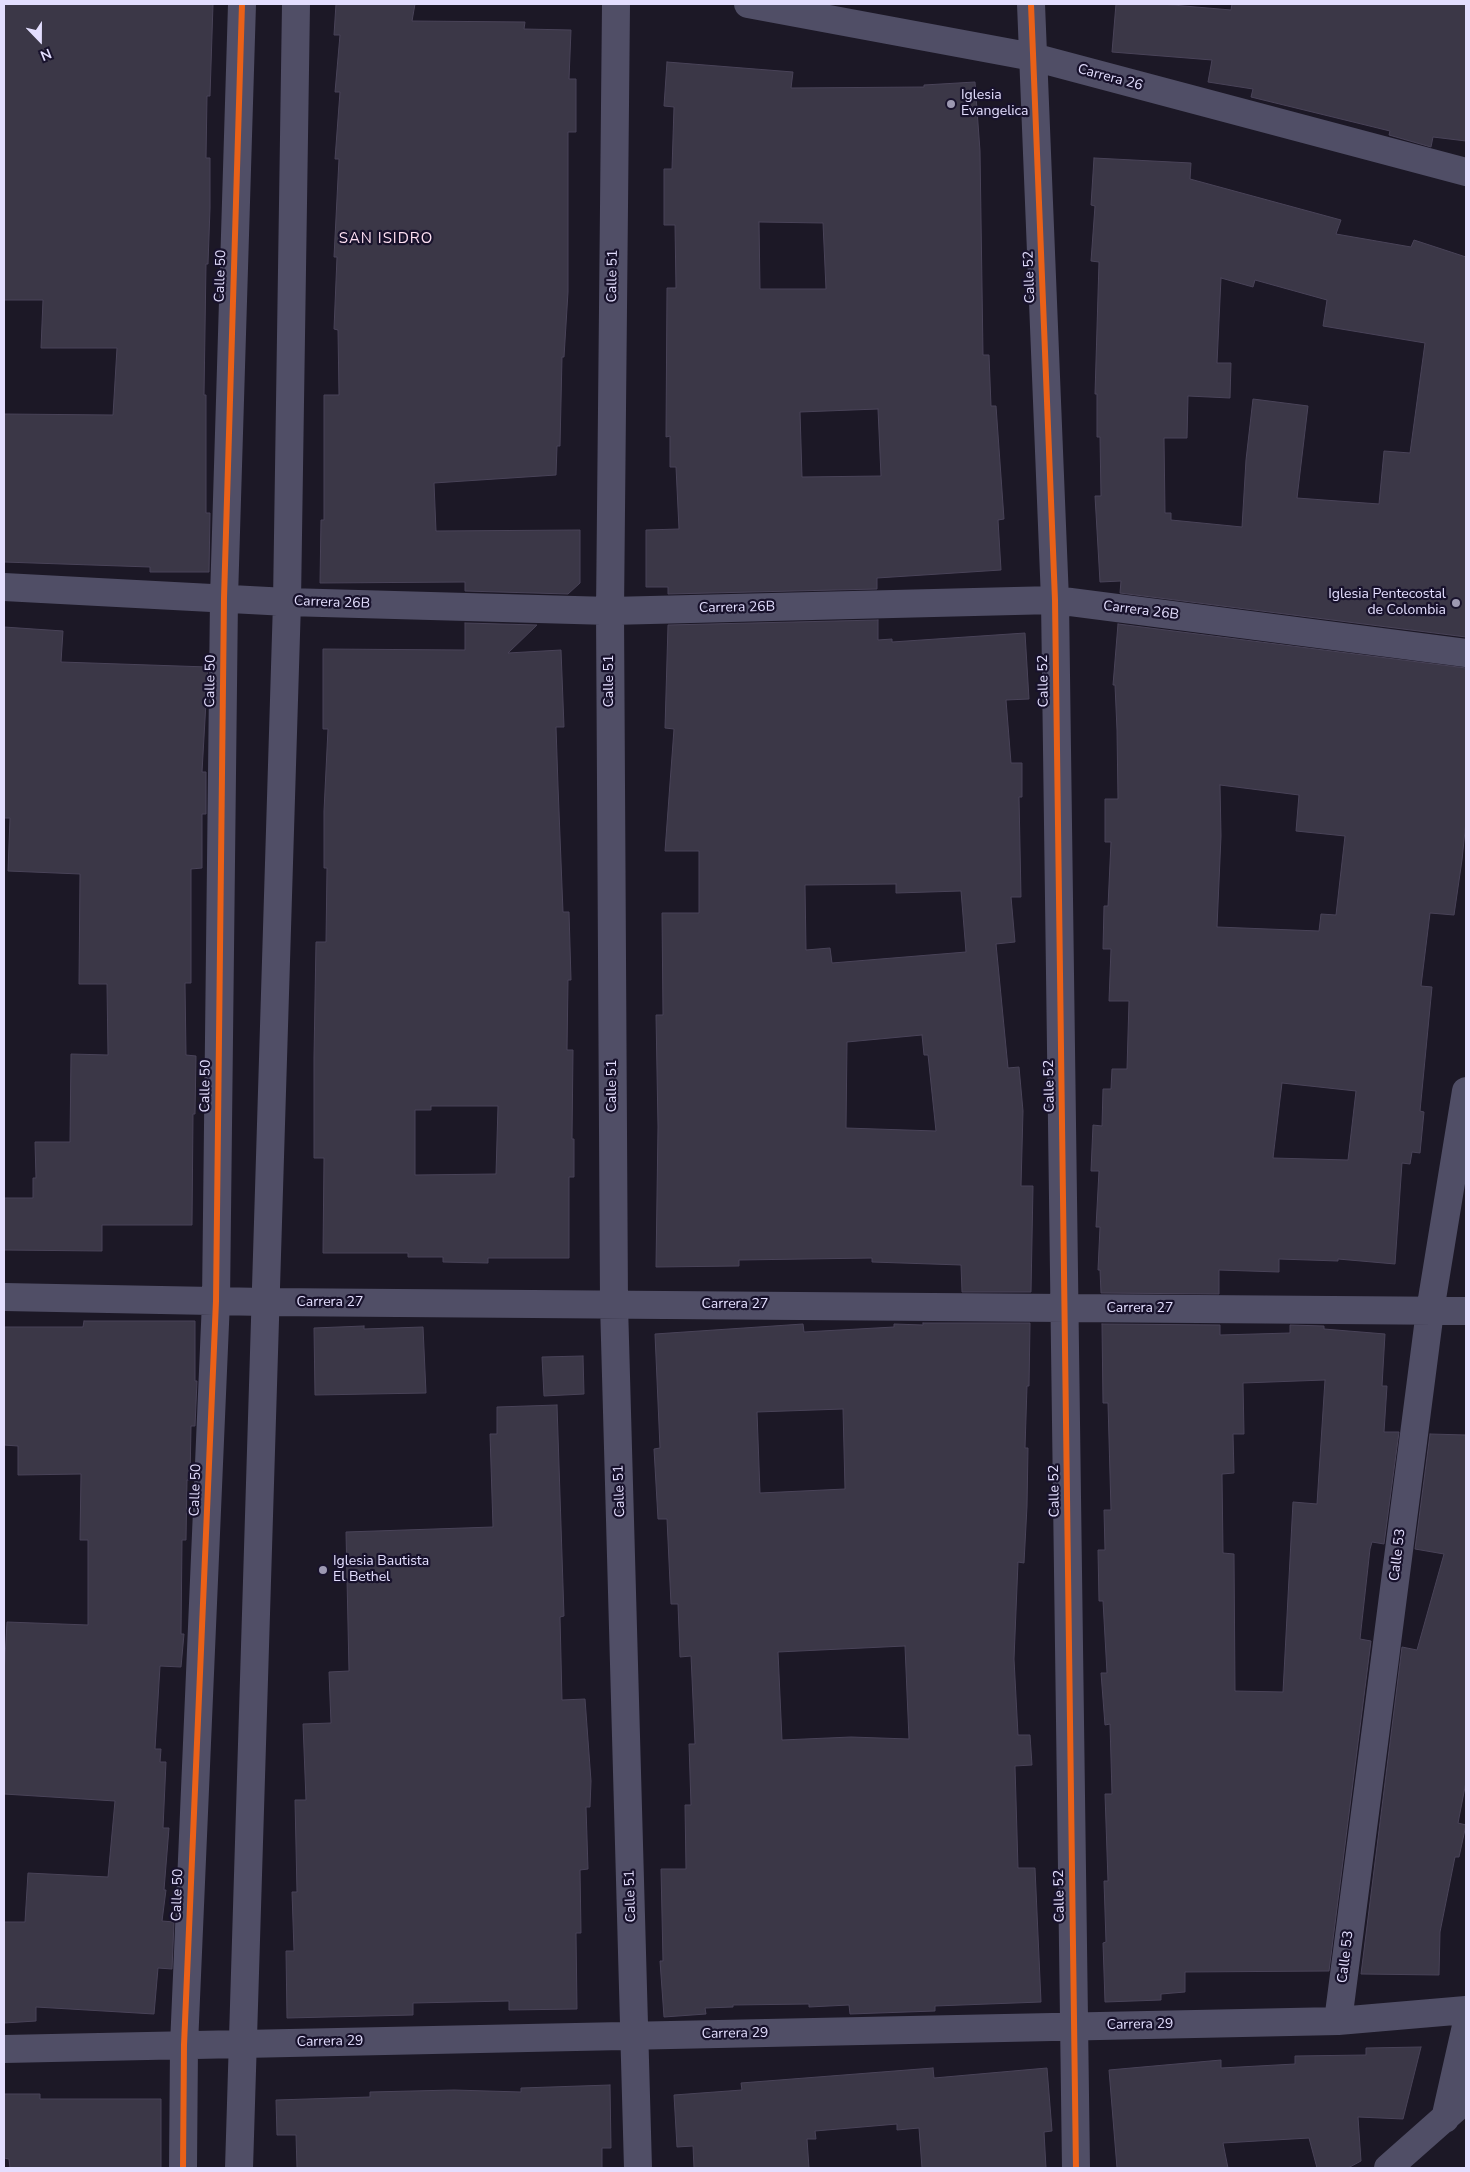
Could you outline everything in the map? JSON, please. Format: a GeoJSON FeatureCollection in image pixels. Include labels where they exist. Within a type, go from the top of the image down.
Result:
{"type":"FeatureCollection","features":[{"type":"Feature","properties":{"kind":"street","name":"Calle 50"},"geometry":{"type":"LineString","coordinates":[[183,2168],[184,2045],[216,1301],[224,598],[242,4]]}},
{"type":"Feature","properties":{"kind":"street"},"geometry":{"type":"LineString","coordinates":[[239,2168],[287,602],[296,4]]}},
{"type":"Feature","properties":{"kind":"street","name":"Calle 51"},"geometry":{"type":"LineString","coordinates":[[616,4],[610,611],[614,1304],[636,2036],[638,2168]]}},
{"type":"Feature","properties":{"kind":"street","name":"Carrera 26"},"geometry":{"type":"LineString","coordinates":[[748,4],[1033,57],[1466,172]]}},
{"type":"Feature","properties":{"kind":"street","name":"Calle 52"},"geometry":{"type":"LineString","coordinates":[[1031,4],[1055,600],[1066,1308],[1076,2168]]}},
{"type":"Feature","properties":{"kind":"street","name":"Carrera 26B"},"geometry":{"type":"LineString","coordinates":[[4,587],[287,602],[610,611],[1055,600],[1466,654]]}},
{"type":"Feature","properties":{"kind":"street","name":"Calle 53"},"geometry":{"type":"LineString","coordinates":[[1338,2021],[1430,1311],[1466,1091]]}},
{"type":"Feature","properties":{"kind":"street","name":"Carrera 27"},"geometry":{"type":"LineString","coordinates":[[4,1297],[265,1302],[1466,1311]]}},
{"type":"Feature","properties":{"kind":"street","name":"Carrera 29"},"geometry":{"type":"LineString","coordinates":[[4,2049],[1338,2021],[1466,2010]]}},
{"type":"Feature","properties":{"kind":"street"},"geometry":{"type":"LineString","coordinates":[[1445,2119],[1466,2026]]}},
{"type":"Feature","properties":{"kind":"street"},"geometry":{"type":"LineString","coordinates":[[1388,2168],[1466,2099]]}},
{"type":"Feature","properties":{"kind":"building"},"geometry":{"type":"Polygon","coordinates":[[[4,4],[213,4],[210,96],[207,96],[206,158],[210,158],[210,208],[208,264],[206,264],[204,395],[206,395],[206,513],[210,513],[209,572],[150,572],[150,567],[4,562],[4,414],[113,415],[117,348],[41,348],[43,300],[4,300],[4,4]]]}},
{"type":"Feature","properties":{"kind":"building"},"geometry":{"type":"Polygon","coordinates":[[[336,4],[415,4],[412,21],[525,22],[524,29],[571,30],[569,79],[576,79],[576,132],[568,132],[568,292],[564,357],[562,357],[560,446],[557,446],[556,475],[434,483],[436,531],[580,530],[580,583],[568,594],[465,591],[465,582],[320,583],[321,520],[324,520],[324,395],[339,395],[338,330],[334,329],[337,257],[334,257],[339,159],[335,159],[340,92],[335,92],[340,35],[334,35],[336,4]]]}},
{"type":"Feature","properties":{"kind":"building"},"geometry":{"type":"Polygon","coordinates":[[[1116,4],[1161,4],[1231,10],[1232,4],[1466,4],[1466,141],[1433,137],[1431,147],[1389,135],[1390,131],[1251,97],[1253,89],[1208,82],[1212,60],[1112,52],[1116,4]]]}},
{"type":"Feature","properties":{"kind":"building"},"geometry":{"type":"Polygon","coordinates":[[[667,62],[793,72],[791,88],[924,87],[924,85],[975,82],[980,151],[983,355],[989,355],[991,406],[996,406],[1004,519],[998,520],[1001,570],[877,578],[877,589],[668,594],[668,587],[646,587],[646,530],[679,529],[676,467],[670,467],[670,436],[666,437],[667,288],[676,288],[675,225],[664,225],[664,169],[672,169],[674,107],[664,106],[667,62]],[[759,222],[760,289],[826,289],[823,223],[759,222]],[[878,409],[800,412],[802,477],[881,476],[878,409]]]}},
{"type":"Feature","properties":{"kind":"building"},"geometry":{"type":"Polygon","coordinates":[[[1094,158],[1191,163],[1190,179],[1341,220],[1336,234],[1411,247],[1414,240],[1466,257],[1466,637],[1120,593],[1121,581],[1100,582],[1095,496],[1101,496],[1100,437],[1097,437],[1097,394],[1095,394],[1099,262],[1091,261],[1095,206],[1091,205],[1094,158]],[[1221,278],[1217,363],[1231,363],[1230,398],[1188,396],[1187,438],[1164,438],[1165,513],[1171,513],[1171,520],[1242,527],[1246,460],[1253,399],[1308,406],[1297,498],[1379,504],[1384,451],[1410,453],[1425,343],[1323,326],[1327,300],[1255,280],[1253,287],[1221,278]]]}},
{"type":"Feature","properties":{"kind":"building"},"geometry":{"type":"Polygon","coordinates":[[[878,620],[878,640],[892,639],[892,642],[1025,633],[1029,699],[1006,700],[1011,763],[1022,763],[1022,797],[1019,797],[1021,897],[1011,897],[1015,942],[996,944],[1008,1068],[1019,1067],[1023,1111],[1021,1186],[1033,1186],[1031,1292],[962,1292],[961,1265],[872,1262],[872,1258],[739,1260],[739,1266],[656,1267],[658,1127],[656,1015],[663,1015],[662,913],[699,913],[699,851],[665,851],[674,729],[665,728],[668,625],[878,620]],[[896,884],[805,885],[806,950],[830,948],[832,963],[966,952],[961,891],[896,893],[896,884]],[[922,1035],[847,1042],[846,1128],[936,1131],[928,1055],[924,1055],[922,1035]]]}},
{"type":"Feature","properties":{"kind":"building"},"geometry":{"type":"Polygon","coordinates":[[[465,623],[537,625],[508,653],[561,650],[564,727],[556,727],[563,912],[569,912],[571,980],[568,980],[567,1050],[573,1050],[572,1139],[574,1139],[574,1177],[569,1177],[569,1258],[488,1258],[488,1263],[443,1262],[443,1257],[408,1257],[408,1253],[323,1253],[324,1158],[314,1158],[314,1057],[316,942],[326,942],[327,868],[324,868],[324,811],[328,729],[323,729],[323,649],[465,650],[465,623]],[[431,1106],[431,1110],[415,1110],[415,1175],[496,1174],[498,1106],[431,1106]]]}},
{"type":"Feature","properties":{"kind":"building"},"geometry":{"type":"Polygon","coordinates":[[[1118,624],[1466,668],[1466,821],[1462,860],[1454,915],[1430,913],[1421,986],[1432,987],[1420,1111],[1424,1112],[1420,1153],[1412,1152],[1410,1164],[1402,1163],[1395,1264],[1338,1259],[1338,1261],[1279,1259],[1279,1272],[1219,1270],[1219,1294],[1101,1293],[1100,1270],[1098,1270],[1100,1227],[1096,1227],[1099,1171],[1091,1171],[1093,1125],[1102,1126],[1103,1089],[1111,1089],[1112,1069],[1127,1069],[1129,1001],[1109,1001],[1111,949],[1103,949],[1104,906],[1108,906],[1111,842],[1105,842],[1105,799],[1118,799],[1117,730],[1115,685],[1113,685],[1118,624]],[[1220,785],[1221,836],[1217,927],[1319,931],[1321,914],[1336,915],[1345,836],[1296,831],[1299,795],[1220,785]],[[1282,1083],[1273,1158],[1348,1160],[1356,1091],[1282,1083]]]}},
{"type":"Feature","properties":{"kind":"building"},"geometry":{"type":"Polygon","coordinates":[[[4,627],[63,631],[61,662],[208,667],[202,772],[206,772],[206,814],[202,814],[202,868],[191,869],[191,983],[185,983],[186,1055],[196,1056],[195,1114],[193,1114],[192,1225],[102,1225],[102,1251],[4,1250],[4,1198],[33,1198],[33,1178],[36,1178],[35,1142],[70,1142],[71,1054],[108,1055],[107,984],[79,984],[80,874],[8,871],[10,818],[4,818],[4,627]]]}},
{"type":"Feature","properties":{"kind":"building"},"geometry":{"type":"Polygon","coordinates":[[[84,1321],[195,1321],[195,1381],[197,1381],[195,1426],[191,1426],[190,1480],[187,1480],[186,1540],[182,1540],[181,1634],[184,1634],[181,1667],[160,1666],[155,1749],[161,1749],[160,1762],[166,1762],[163,1828],[169,1828],[164,1890],[166,1890],[162,1921],[174,1922],[172,1969],[158,1968],[154,2014],[36,2007],[36,2021],[4,2023],[4,1922],[25,1922],[28,1873],[108,1877],[115,1801],[4,1794],[4,1675],[7,1622],[88,1625],[88,1540],[80,1540],[81,1474],[18,1475],[18,1446],[4,1445],[4,1327],[83,1327],[84,1321]]]}},
{"type":"Feature","properties":{"kind":"building"},"geometry":{"type":"Polygon","coordinates":[[[923,1323],[1030,1323],[1029,1386],[1027,1386],[1025,1448],[1028,1448],[1027,1506],[1024,1563],[1018,1562],[1014,1659],[1018,1735],[1030,1735],[1032,1765],[1015,1766],[1018,1868],[1035,1868],[1041,2002],[935,2006],[935,2011],[850,2014],[849,2005],[809,2007],[809,2004],[733,2005],[733,2007],[705,2008],[706,2014],[664,2017],[660,1961],[663,1961],[661,1869],[686,1869],[685,1805],[691,1805],[689,1744],[695,1744],[691,1656],[680,1657],[678,1604],[671,1604],[667,1519],[658,1519],[654,1449],[660,1448],[655,1334],[803,1324],[804,1332],[894,1327],[894,1324],[923,1325],[923,1323]],[[843,1409],[757,1412],[760,1493],[845,1489],[843,1409]],[[905,1646],[778,1652],[782,1740],[851,1737],[909,1739],[905,1646]]]}},
{"type":"Feature","properties":{"kind":"building"},"geometry":{"type":"Polygon","coordinates":[[[1102,1324],[1220,1325],[1220,1335],[1290,1333],[1290,1325],[1324,1326],[1324,1329],[1385,1334],[1382,1386],[1387,1386],[1384,1432],[1399,1432],[1384,1544],[1372,1542],[1370,1549],[1360,1639],[1371,1641],[1329,1971],[1185,1972],[1185,1992],[1161,1994],[1161,2000],[1105,2002],[1103,1943],[1106,1942],[1104,1881],[1108,1881],[1105,1794],[1112,1794],[1110,1724],[1105,1725],[1101,1673],[1107,1673],[1103,1601],[1099,1601],[1098,1550],[1105,1550],[1104,1510],[1111,1510],[1108,1403],[1103,1403],[1102,1324]],[[1325,1380],[1243,1383],[1244,1434],[1233,1434],[1234,1473],[1222,1474],[1223,1553],[1234,1554],[1235,1691],[1283,1692],[1293,1502],[1317,1504],[1325,1380]]]}},
{"type":"Feature","properties":{"kind":"building"},"geometry":{"type":"Polygon","coordinates":[[[364,1326],[364,1329],[423,1327],[426,1393],[315,1395],[314,1328],[364,1326]]]}},
{"type":"Feature","properties":{"kind":"building"},"geometry":{"type":"Polygon","coordinates":[[[583,1356],[584,1394],[544,1396],[542,1357],[583,1356]]]}},
{"type":"Feature","properties":{"kind":"building"},"geometry":{"type":"Polygon","coordinates":[[[557,1405],[564,1616],[560,1617],[562,1700],[585,1699],[591,1781],[590,1807],[586,1807],[588,1869],[580,1870],[581,1933],[576,1933],[577,2009],[509,2010],[509,2001],[413,2003],[413,2015],[287,2018],[286,1951],[294,1951],[292,1892],[297,1892],[295,1800],[306,1800],[303,1724],[331,1723],[329,1672],[349,1671],[346,1532],[493,1527],[490,1434],[497,1434],[497,1407],[557,1405]]]}},
{"type":"Feature","properties":{"kind":"building"},"geometry":{"type":"Polygon","coordinates":[[[1430,1434],[1466,1435],[1466,1782],[1458,1823],[1466,1825],[1459,1857],[1455,1857],[1440,1932],[1439,1975],[1361,1974],[1402,1647],[1417,1650],[1444,1554],[1415,1549],[1430,1434]]]}},
{"type":"Feature","properties":{"kind":"building"},"geometry":{"type":"Polygon","coordinates":[[[1421,2047],[1403,2119],[1358,2117],[1361,2161],[1348,2168],[1317,2168],[1309,2138],[1223,2143],[1228,2168],[1117,2168],[1109,2070],[1221,2060],[1221,2068],[1295,2064],[1295,2056],[1366,2055],[1366,2048],[1421,2047]]]}},
{"type":"Feature","properties":{"kind":"building"},"geometry":{"type":"Polygon","coordinates":[[[933,2068],[934,2078],[1047,2068],[1052,2131],[1044,2132],[1046,2168],[922,2168],[919,2128],[897,2130],[897,2124],[815,2131],[816,2139],[807,2139],[809,2168],[694,2168],[693,2146],[677,2147],[674,2095],[742,2090],[741,2083],[933,2068]]]}},
{"type":"Feature","properties":{"kind":"building"},"geometry":{"type":"Polygon","coordinates":[[[610,2085],[611,2148],[602,2148],[602,2168],[297,2168],[296,2135],[277,2135],[276,2100],[370,2097],[370,2092],[454,2090],[521,2092],[521,2088],[610,2085]]]}},
{"type":"Feature","properties":{"kind":"building"},"geometry":{"type":"Polygon","coordinates":[[[4,2094],[40,2094],[40,2099],[161,2099],[161,2168],[10,2168],[9,2159],[4,2158],[4,2094]]]}},
{"type":"Feature","properties":{"kind":"cycle path"},"geometry":{"type":"LineString","coordinates":[[183,2168],[184,2045],[216,1301],[224,598],[242,4]]}},
{"type":"Feature","properties":{"kind":"cycle path"},"geometry":{"type":"LineString","coordinates":[[1031,4],[1055,600],[1076,2168]]}},
{"type":"Feature","properties":{"kind":"place","name":"Iglesia Evangelica"},"geometry":{"type":"Point","coordinates":[951,104]}},
{"type":"Feature","properties":{"kind":"place","name":"Iglesia Pentecostal de Colombia"},"geometry":{"type":"Point","coordinates":[1456,603]}},
{"type":"Feature","properties":{"kind":"place","name":"Iglesia Bautista El Bethel"},"geometry":{"type":"Point","coordinates":[323,1570]}},
{"type":"Feature","properties":{"kind":"district","name":"SAN ISIDRO"},"geometry":{"type":"Point","coordinates":[386,239]}}]}
